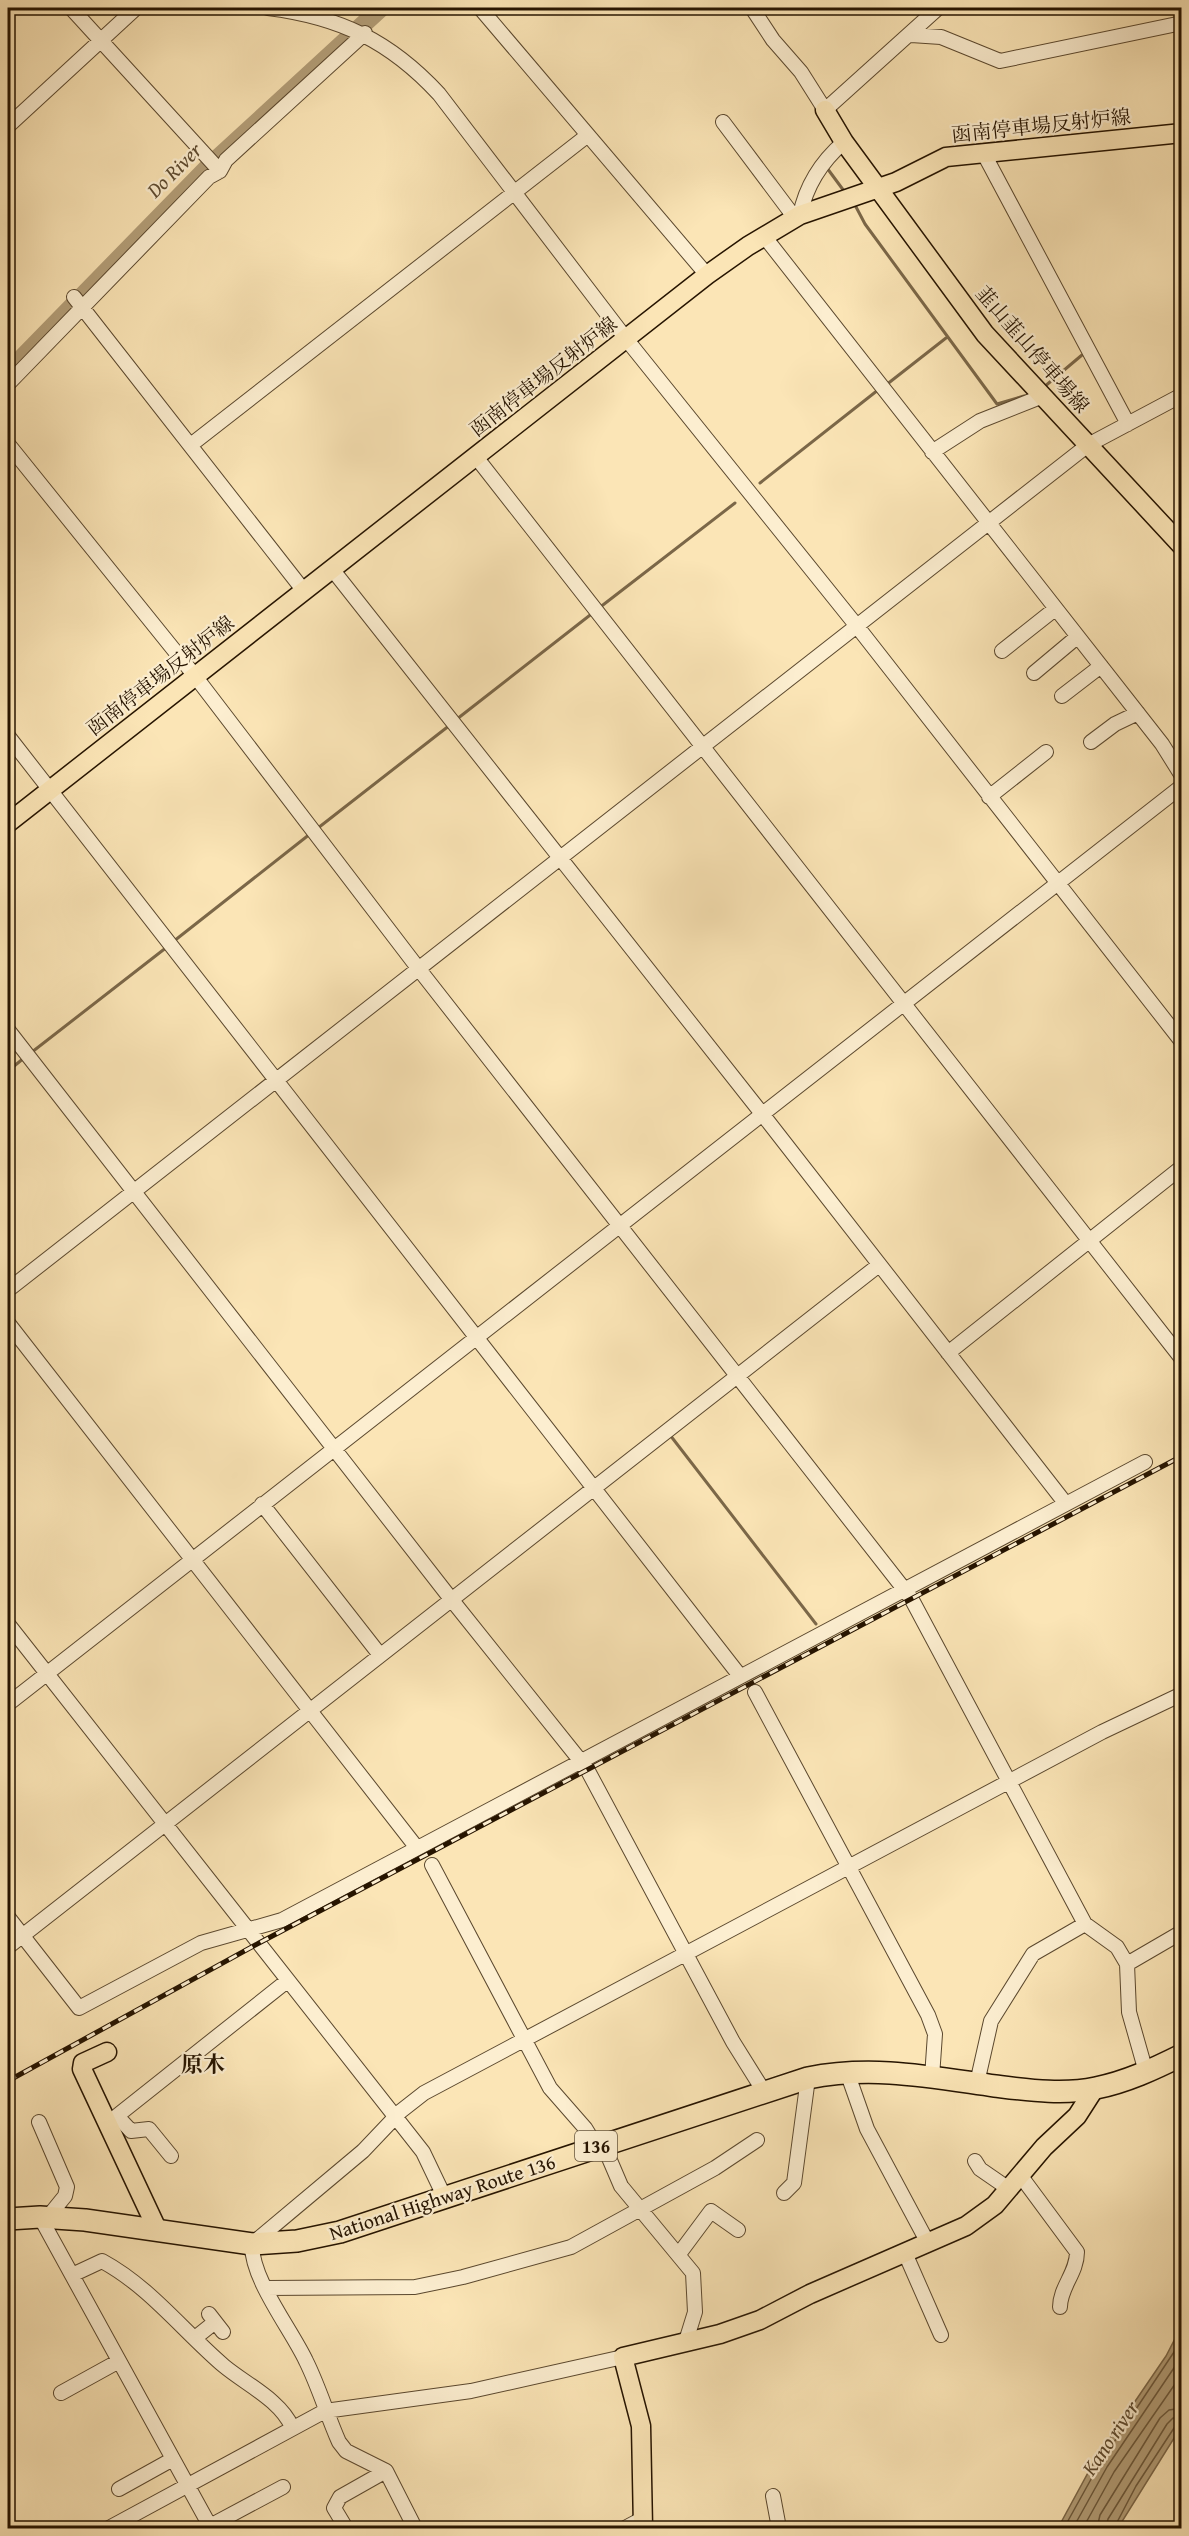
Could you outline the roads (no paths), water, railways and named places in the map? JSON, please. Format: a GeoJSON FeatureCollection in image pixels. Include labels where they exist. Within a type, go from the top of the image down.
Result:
{"type":"FeatureCollection","features":[{"type":"Feature","properties":{"kind":"highway","name":"National Highway Route 136"},"geometry":{"type":"LineString","coordinates":[[8,2219],[44,2217],[252,2244],[284,2243],[319,2237],[763,2090],[808,2078],[874,2070],[1047,2091],[1095,2088],[1146,2072],[1182,2055]]}},
{"type":"Feature","properties":{"kind":"main road","name":"韮山韮山停車場線"},"geometry":{"type":"LineString","coordinates":[[825,110],[844,142],[877,188],[986,334],[1182,546]]}},
{"type":"Feature","properties":{"kind":"main road","name":"函南停車場反射炉線"},"geometry":{"type":"LineString","coordinates":[[8,824],[707,275],[797,216],[910,176],[946,157],[1180,135]]}},
{"type":"Feature","properties":{"kind":"main road"},"geometry":{"type":"LineString","coordinates":[[107,2052],[82,2066],[113,2120],[158,2230]]}},
{"type":"Feature","properties":{"kind":"main road"},"geometry":{"type":"LineString","coordinates":[[643,2524],[641,2426],[623,2357],[720,2334],[760,2320],[810,2294],[928,2243],[981,2217],[1044,2147],[1077,2116],[1095,2088]]}},
{"type":"Feature","properties":{"kind":"street"},"geometry":{"type":"LineString","coordinates":[[71,8],[220,171]]}},
{"type":"Feature","properties":{"kind":"street"},"geometry":{"type":"LineString","coordinates":[[8,126],[136,8]]}},
{"type":"Feature","properties":{"kind":"street"},"geometry":{"type":"LineString","coordinates":[[268,8],[321,18],[365,33],[405,61],[427,81],[516,193],[627,340],[856,625],[1182,1042]]}},
{"type":"Feature","properties":{"kind":"street"},"geometry":{"type":"LineString","coordinates":[[480,8],[707,275]]}},
{"type":"Feature","properties":{"kind":"street"},"geometry":{"type":"LineString","coordinates":[[752,8],[773,40],[801,72],[825,110],[911,35],[937,9]]}},
{"type":"Feature","properties":{"kind":"street"},"geometry":{"type":"LineString","coordinates":[[911,35],[942,38],[1000,61],[1182,23]]}},
{"type":"Feature","properties":{"kind":"street"},"geometry":{"type":"LineString","coordinates":[[8,384],[78,303],[208,177],[220,171],[226,160],[365,33]]}},
{"type":"Feature","properties":{"kind":"street"},"geometry":{"type":"LineString","coordinates":[[723,122],[797,216],[819,169],[844,142]]}},
{"type":"Feature","properties":{"kind":"street"},"geometry":{"type":"LineString","coordinates":[[192,444],[588,135]]}},
{"type":"Feature","properties":{"kind":"street"},"geometry":{"type":"LineString","coordinates":[[984,154],[1128,424]]}},
{"type":"Feature","properties":{"kind":"street"},"geometry":{"type":"LineString","coordinates":[[764,236],[1162,744],[1182,776]]}},
{"type":"Feature","properties":{"kind":"street"},"geometry":{"type":"LineString","coordinates":[[78,303],[192,444],[304,591]]}},
{"type":"Feature","properties":{"kind":"street"},"geometry":{"type":"LineString","coordinates":[[8,1290],[1088,445],[1182,395]]}},
{"type":"Feature","properties":{"kind":"street"},"geometry":{"type":"LineString","coordinates":[[932,452],[980,421],[1043,396]]}},
{"type":"Feature","properties":{"kind":"street"},"geometry":{"type":"LineString","coordinates":[[8,444],[195,676],[418,968],[918,1607],[1085,1924],[1117,1947],[1127,1964],[1129,2012],[1146,2072]]}},
{"type":"Feature","properties":{"kind":"street"},"geometry":{"type":"LineString","coordinates":[[476,457],[1182,1359]]}},
{"type":"Feature","properties":{"kind":"street"},"geometry":{"type":"LineString","coordinates":[[332,569],[763,1115],[1065,1504]]}},
{"type":"Feature","properties":{"kind":"street"},"geometry":{"type":"LineString","coordinates":[[1002,651],[1055,609]]}},
{"type":"Feature","properties":{"kind":"street"},"geometry":{"type":"LineString","coordinates":[[1034,673],[1077,637]]}},
{"type":"Feature","properties":{"kind":"street"},"geometry":{"type":"LineString","coordinates":[[1062,696],[1101,666]]}},
{"type":"Feature","properties":{"kind":"street"},"geometry":{"type":"LineString","coordinates":[[1092,742],[1116,724],[1138,713]]}},
{"type":"Feature","properties":{"kind":"street"},"geometry":{"type":"LineString","coordinates":[[8,736],[740,1676]]}},
{"type":"Feature","properties":{"kind":"street"},"geometry":{"type":"LineString","coordinates":[[989,797],[1046,752]]}},
{"type":"Feature","properties":{"kind":"street"},"geometry":{"type":"LineString","coordinates":[[8,1704],[1182,786]]}},
{"type":"Feature","properties":{"kind":"street"},"geometry":{"type":"LineString","coordinates":[[8,1030],[451,1599],[581,1761],[687,1953],[733,2042],[763,2090]]}},
{"type":"Feature","properties":{"kind":"street"},"geometry":{"type":"LineString","coordinates":[[948,1353],[1182,1167]]}},
{"type":"Feature","properties":{"kind":"street"},"geometry":{"type":"LineString","coordinates":[[8,1947],[164,1822],[879,1265]]}},
{"type":"Feature","properties":{"kind":"street"},"geometry":{"type":"LineString","coordinates":[[8,1323],[417,1848]]}},
{"type":"Feature","properties":{"kind":"street"},"geometry":{"type":"LineString","coordinates":[[8,1917],[79,2008],[201,1943],[282,1920],[1145,1462]]}},
{"type":"Feature","properties":{"kind":"street"},"geometry":{"type":"LineString","coordinates":[[262,1504],[380,1654]]}},
{"type":"Feature","properties":{"kind":"street"},"geometry":{"type":"LineString","coordinates":[[8,1624],[428,2160],[444,2196]]}},
{"type":"Feature","properties":{"kind":"street"},"geometry":{"type":"LineString","coordinates":[[755,1692],[932,2026],[935,2042],[932,2077]]}},
{"type":"Feature","properties":{"kind":"street"},"geometry":{"type":"LineString","coordinates":[[415,2529],[386,2471],[346,2451],[325,2411],[305,2359],[266,2288],[252,2255],[252,2244],[363,2151],[394,2119],[424,2093],[1011,1783],[1102,1732],[1182,1694]]}},
{"type":"Feature","properties":{"kind":"street"},"geometry":{"type":"LineString","coordinates":[[432,1865],[550,2088],[599,2145],[614,2175],[679,2254],[694,2276],[694,2317],[686,2341]]}},
{"type":"Feature","properties":{"kind":"street"},"geometry":{"type":"LineString","coordinates":[[977,2083],[991,2021],[1033,1954],[1085,1924]]}},
{"type":"Feature","properties":{"kind":"street"},"geometry":{"type":"LineString","coordinates":[[1127,1964],[1182,1932]]}},
{"type":"Feature","properties":{"kind":"street"},"geometry":{"type":"LineString","coordinates":[[171,2156],[149,2129],[131,2132],[113,2120],[287,1981]]}},
{"type":"Feature","properties":{"kind":"street"},"geometry":{"type":"LineString","coordinates":[[847,2072],[867,2129],[928,2243]]}},
{"type":"Feature","properties":{"kind":"street"},"geometry":{"type":"LineString","coordinates":[[784,2193],[794,2183],[808,2078]]}},
{"type":"Feature","properties":{"kind":"street"},"geometry":{"type":"LineString","coordinates":[[39,2122],[67,2187],[65,2196],[44,2217],[72,2275],[210,2527],[283,2487]]}},
{"type":"Feature","properties":{"kind":"street"},"geometry":{"type":"LineString","coordinates":[[266,2288],[427,2285],[571,2247],[715,2168],[757,2139]]}},
{"type":"Feature","properties":{"kind":"street"},"geometry":{"type":"LineString","coordinates":[[975,2162],[980,2169],[1014,2182],[1077,2252],[1077,2265],[1063,2292],[1060,2307]]}},
{"type":"Feature","properties":{"kind":"street"},"geometry":{"type":"LineString","coordinates":[[679,2254],[711,2211],[738,2230]]}},
{"type":"Feature","properties":{"kind":"street"},"geometry":{"type":"LineString","coordinates":[[905,2253],[941,2335]]}},
{"type":"Feature","properties":{"kind":"street"},"geometry":{"type":"LineString","coordinates":[[72,2275],[102,2261],[132,2280],[224,2366],[282,2410],[292,2427]]}},
{"type":"Feature","properties":{"kind":"street"},"geometry":{"type":"LineString","coordinates":[[195,2338],[216,2322]]}},
{"type":"Feature","properties":{"kind":"street"},"geometry":{"type":"LineString","coordinates":[[110,2529],[292,2427],[325,2411],[471,2391],[623,2357]]}},
{"type":"Feature","properties":{"kind":"street"},"geometry":{"type":"LineString","coordinates":[[61,2393],[119,2361]]}},
{"type":"Feature","properties":{"kind":"street"},"geometry":{"type":"LineString","coordinates":[[119,2489],[173,2459]]}},
{"type":"Feature","properties":{"kind":"street"},"geometry":{"type":"LineString","coordinates":[[346,2529],[334,2508],[340,2497],[386,2471]]}},
{"type":"Feature","properties":{"kind":"street"},"geometry":{"type":"LineString","coordinates":[[773,2496],[779,2529]]}},
{"type":"Feature","properties":{"kind":"street"},"geometry":{"type":"LineString","coordinates":[[625,2529],[643,2524]]}},
{"type":"Feature","properties":{"kind":"water"},"geometry":{"type":"Polygon","coordinates":[[[1181,2327],[1181,2427],[1118,2528],[1058,2528],[1095,2460],[1166,2356],[1181,2327]]]}},
{"type":"Feature","properties":{"kind":"waterway","name":"Do River"},"geometry":{"type":"LineString","coordinates":[[8,372],[208,167],[381,8]]}},
{"type":"Feature","properties":{"kind":"waterway"},"geometry":{"type":"LineString","coordinates":[[827,168],[844,191]]}},
{"type":"Feature","properties":{"kind":"waterway"},"geometry":{"type":"LineString","coordinates":[[855,205],[865,224],[997,404],[1024,396]]}},
{"type":"Feature","properties":{"kind":"waterway"},"geometry":{"type":"LineString","coordinates":[[886,385],[946,338]]}},
{"type":"Feature","properties":{"kind":"waterway"},"geometry":{"type":"LineString","coordinates":[[1044,387],[1082,355]]}},
{"type":"Feature","properties":{"kind":"waterway"},"geometry":{"type":"LineString","coordinates":[[760,483],[878,390]]}},
{"type":"Feature","properties":{"kind":"waterway"},"geometry":{"type":"LineString","coordinates":[[599,608],[735,503]]}},
{"type":"Feature","properties":{"kind":"waterway"},"geometry":{"type":"LineString","coordinates":[[457,719],[594,612]]}},
{"type":"Feature","properties":{"kind":"waterway"},"geometry":{"type":"LineString","coordinates":[[318,828],[450,725]]}},
{"type":"Feature","properties":{"kind":"waterway"},"geometry":{"type":"LineString","coordinates":[[174,941],[310,834]]}},
{"type":"Feature","properties":{"kind":"waterway"},"geometry":{"type":"LineString","coordinates":[[32,1052],[167,947]]}},
{"type":"Feature","properties":{"kind":"waterway"},"geometry":{"type":"LineString","coordinates":[[8,1071],[24,1058]]}},
{"type":"Feature","properties":{"kind":"waterway"},"geometry":{"type":"LineString","coordinates":[[670,1435],[816,1624]]}},
{"type":"Feature","properties":{"kind":"railway"},"geometry":{"type":"LineString","coordinates":[[8,2081],[259,1943],[1182,1456]]}},
{"type":"Feature","properties":{"kind":"district","name":"原木"},"geometry":{"type":"Point","coordinates":[203,2064]}},
{"type":"Feature","properties":{"kind":"water label","name":"Kano river"},"geometry":{"type":"Point","coordinates":[1110,2438]}}]}
